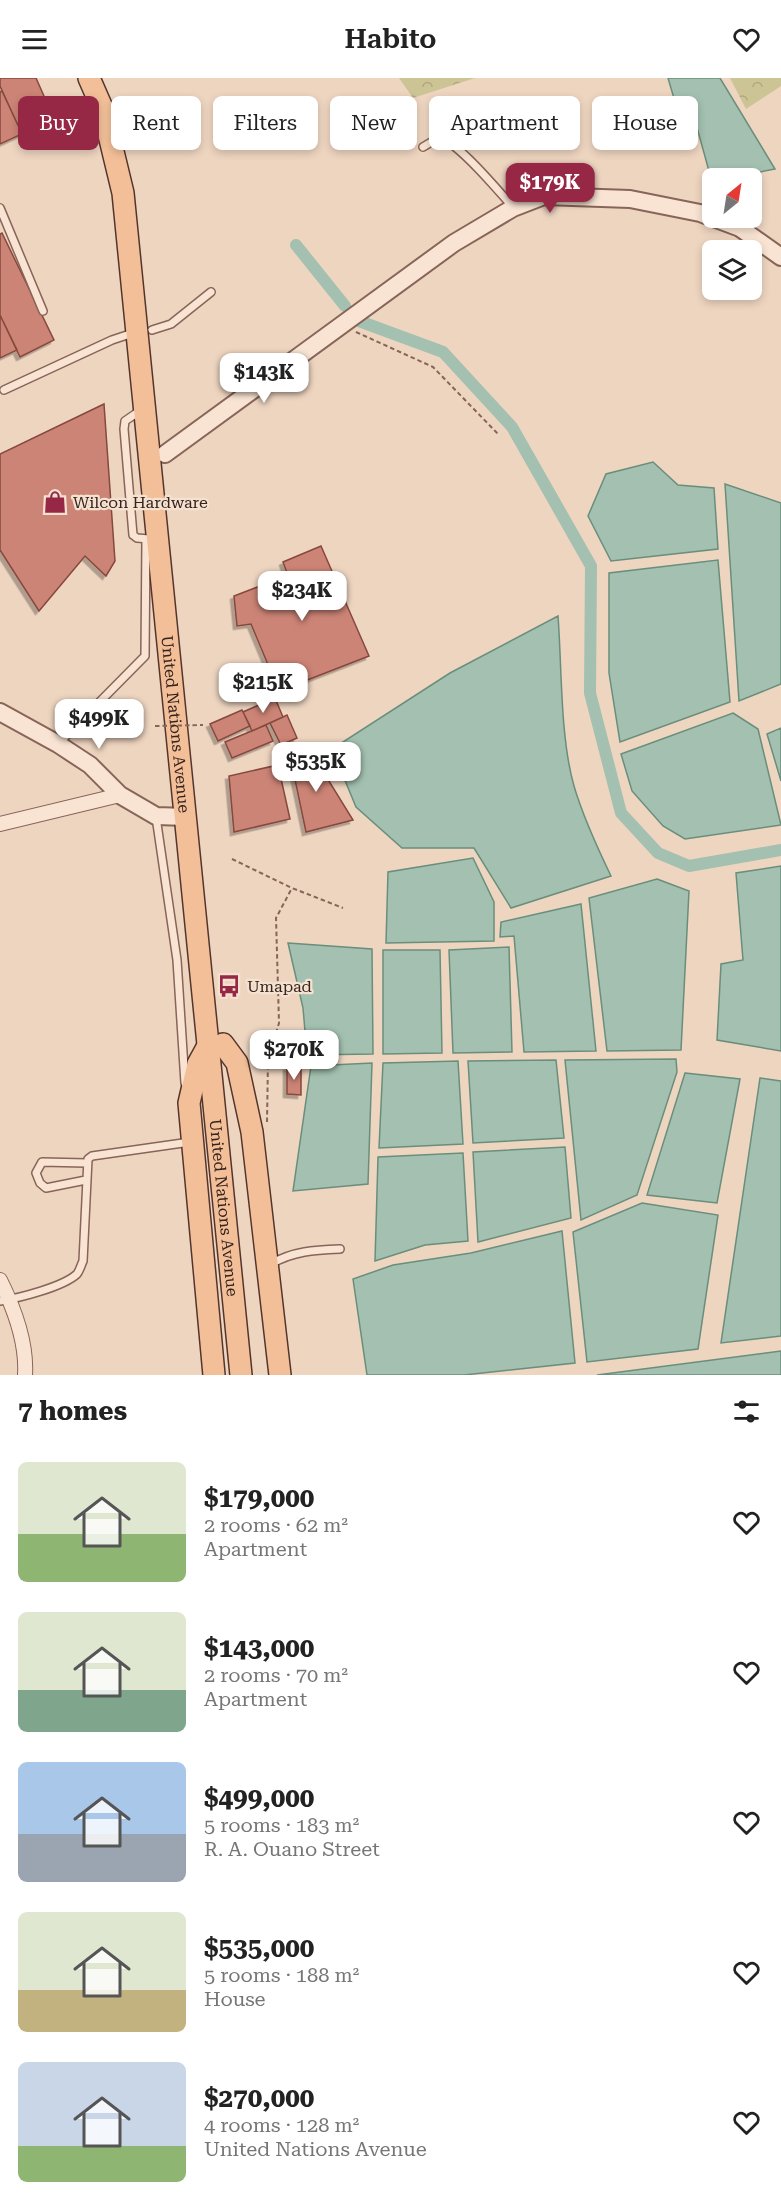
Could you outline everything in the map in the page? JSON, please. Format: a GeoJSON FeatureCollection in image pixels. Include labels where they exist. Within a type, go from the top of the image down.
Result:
{"type":"FeatureCollection","features":[{"type":"Feature","properties":{"kind":"main road","name":"United Nations Avenue"},"geometry":{"type":"LineString","coordinates":[[89,78],[103,110],[123,193],[165,454],[217,1044],[241,1375]]}},
{"type":"Feature","properties":{"kind":"main road","name":"United Nations Avenue"},"geometry":{"type":"LineString","coordinates":[[104,78],[116,108],[137,190],[145,331],[152,538],[217,1044],[254,1375]]}},
{"type":"Feature","properties":{"kind":"main road"},"geometry":{"type":"LineString","coordinates":[[214,1375],[189,1103],[198,1064],[217,1044],[237,1063],[252,1132],[280,1375]]}},
{"type":"Feature","properties":{"kind":"street"},"geometry":{"type":"LineString","coordinates":[[165,454],[439,254],[513,208],[544,196],[630,199],[700,213],[740,228],[781,257]]}},
{"type":"Feature","properties":{"kind":"street"},"geometry":{"type":"LineString","coordinates":[[0,712],[58,744],[90,765],[120,795],[156,816],[187,817]]}},
{"type":"Feature","properties":{"kind":"street"},"geometry":{"type":"LineString","coordinates":[[0,824],[120,795]]}},
{"type":"Feature","properties":{"kind":"street"},"geometry":{"type":"LineString","coordinates":[[0,1280],[25,1366],[25,1375]]}},
{"type":"Feature","properties":{"kind":"lane"},"geometry":{"type":"LineString","coordinates":[[423,147],[438,138],[446,140],[481,171],[513,208]]}},
{"type":"Feature","properties":{"kind":"lane"},"geometry":{"type":"LineString","coordinates":[[0,208],[43,311]]}},
{"type":"Feature","properties":{"kind":"lane"},"geometry":{"type":"LineString","coordinates":[[4,390],[112,340],[171,324],[211,292]]}},
{"type":"Feature","properties":{"kind":"lane"},"geometry":{"type":"LineString","coordinates":[[58,744],[145,656],[152,538]]}},
{"type":"Feature","properties":{"kind":"lane"},"geometry":{"type":"LineString","coordinates":[[156,816],[177,960],[186,1093],[189,1103]]}},
{"type":"Feature","properties":{"kind":"lane"},"geometry":{"type":"LineString","coordinates":[[5,1301],[68,1280],[78,1273],[83,1261],[86,1163],[92,1156],[193,1141]]}},
{"type":"Feature","properties":{"kind":"lane"},"geometry":{"type":"LineString","coordinates":[[86,1163],[42,1162],[36,1173],[40,1183],[46,1188],[86,1180]]}},
{"type":"Feature","properties":{"kind":"lane"},"geometry":{"type":"LineString","coordinates":[[267,1267],[283,1257],[304,1251],[340,1248]]}},
{"type":"Feature","properties":{"kind":"path"},"geometry":{"type":"LineString","coordinates":[[343,325],[433,367],[499,435]]}},
{"type":"Feature","properties":{"kind":"path"},"geometry":{"type":"LineString","coordinates":[[155,726],[204,725]]}},
{"type":"Feature","properties":{"kind":"path"},"geometry":{"type":"LineString","coordinates":[[232,859],[292,888],[343,908]]}},
{"type":"Feature","properties":{"kind":"path"},"geometry":{"type":"LineString","coordinates":[[252,1132],[268,1119],[267,1060],[279,1023],[276,918],[292,888]]}},
{"type":"Feature","properties":{"kind":"green space"},"geometry":{"type":"Polygon","coordinates":[[[399,78],[475,78],[417,97],[412,96],[399,78]]]}},
{"type":"Feature","properties":{"kind":"green space"},"geometry":{"type":"Polygon","coordinates":[[[730,78],[781,78],[781,86],[746,109],[730,78]]]}},
{"type":"Feature","properties":{"kind":"shaded area"},"geometry":{"type":"Polygon","coordinates":[[[668,78],[720,78],[775,169],[762,172],[762,168],[708,168],[698,131],[698,96],[673,96],[668,78]]]}},
{"type":"Feature","properties":{"kind":"shaded area"},"geometry":{"type":"Polygon","coordinates":[[[653,462],[678,485],[714,488],[718,549],[611,561],[588,516],[606,474],[653,462]]]}},
{"type":"Feature","properties":{"kind":"shaded area"},"geometry":{"type":"Polygon","coordinates":[[[725,484],[781,503],[781,684],[739,701],[725,484]]]}},
{"type":"Feature","properties":{"kind":"shaded area"},"geometry":{"type":"Polygon","coordinates":[[[718,560],[730,702],[620,742],[609,673],[609,573],[718,560]]]}},
{"type":"Feature","properties":{"kind":"shaded area"},"geometry":{"type":"Polygon","coordinates":[[[558,616],[564,724],[569,767],[582,809],[611,876],[511,908],[474,848],[402,848],[356,807],[332,749],[450,673],[558,616]]]}},
{"type":"Feature","properties":{"kind":"shaded area"},"geometry":{"type":"Polygon","coordinates":[[[733,713],[758,729],[781,825],[685,839],[663,826],[632,791],[621,754],[733,713]]]}},
{"type":"Feature","properties":{"kind":"shaded area"},"geometry":{"type":"Polygon","coordinates":[[[781,728],[781,781],[767,734],[781,728]]]}},
{"type":"Feature","properties":{"kind":"shaded area"},"geometry":{"type":"Polygon","coordinates":[[[473,858],[494,902],[494,941],[386,943],[388,872],[473,858]]]}},
{"type":"Feature","properties":{"kind":"shaded area"},"geometry":{"type":"Polygon","coordinates":[[[781,866],[781,1051],[717,1040],[721,964],[743,960],[736,873],[781,866]]]}},
{"type":"Feature","properties":{"kind":"shaded area"},"geometry":{"type":"Polygon","coordinates":[[[657,879],[689,891],[681,1050],[607,1051],[589,898],[657,879]]]}},
{"type":"Feature","properties":{"kind":"shaded area"},"geometry":{"type":"Polygon","coordinates":[[[581,904],[596,1051],[524,1052],[514,936],[500,937],[501,922],[581,904]]]}},
{"type":"Feature","properties":{"kind":"shaded area"},"geometry":{"type":"Polygon","coordinates":[[[288,943],[372,949],[373,1054],[307,1055],[303,1008],[288,943]]]}},
{"type":"Feature","properties":{"kind":"shaded area"},"geometry":{"type":"Polygon","coordinates":[[[509,947],[512,1052],[453,1053],[449,950],[509,947]]]}},
{"type":"Feature","properties":{"kind":"shaded area"},"geometry":{"type":"Polygon","coordinates":[[[383,950],[440,950],[442,1053],[383,1054],[383,950]]]}},
{"type":"Feature","properties":{"kind":"shaded area"},"geometry":{"type":"Polygon","coordinates":[[[676,1059],[677,1072],[637,1195],[581,1220],[565,1060],[676,1059]]]}},
{"type":"Feature","properties":{"kind":"shaded area"},"geometry":{"type":"Polygon","coordinates":[[[556,1060],[564,1138],[473,1143],[468,1061],[556,1060]]]}},
{"type":"Feature","properties":{"kind":"shaded area"},"geometry":{"type":"Polygon","coordinates":[[[458,1061],[463,1144],[379,1148],[383,1063],[458,1061]]]}},
{"type":"Feature","properties":{"kind":"shaded area"},"geometry":{"type":"Polygon","coordinates":[[[372,1063],[368,1184],[293,1191],[311,1066],[372,1063]]]}},
{"type":"Feature","properties":{"kind":"shaded area"},"geometry":{"type":"Polygon","coordinates":[[[685,1073],[740,1079],[717,1203],[647,1195],[685,1073]]]}},
{"type":"Feature","properties":{"kind":"shaded area"},"geometry":{"type":"Polygon","coordinates":[[[760,1078],[781,1081],[781,1336],[721,1343],[760,1078]]]}},
{"type":"Feature","properties":{"kind":"shaded area"},"geometry":{"type":"Polygon","coordinates":[[[565,1147],[571,1218],[478,1242],[473,1152],[565,1147]]]}},
{"type":"Feature","properties":{"kind":"shaded area"},"geometry":{"type":"Polygon","coordinates":[[[463,1153],[468,1241],[425,1245],[375,1261],[378,1157],[463,1153]]]}},
{"type":"Feature","properties":{"kind":"shaded area"},"geometry":{"type":"Polygon","coordinates":[[[642,1203],[718,1215],[698,1349],[587,1362],[573,1232],[642,1203]]]}},
{"type":"Feature","properties":{"kind":"shaded area"},"geometry":{"type":"Polygon","coordinates":[[[562,1231],[575,1363],[464,1375],[367,1375],[353,1279],[393,1265],[471,1253],[562,1231]]]}},
{"type":"Feature","properties":{"kind":"shaded area"},"geometry":{"type":"Polygon","coordinates":[[[781,1351],[781,1375],[597,1375],[781,1351]]]}},
{"type":"Feature","properties":{"kind":"building"},"geometry":{"type":"Polygon","coordinates":[[[0,78],[36,78],[44,96],[18,96],[18,125],[0,86],[0,78]]]}},
{"type":"Feature","properties":{"kind":"building"},"geometry":{"type":"Polygon","coordinates":[[[2,91],[18,125],[18,136],[0,144],[0,92],[2,91]]]}},
{"type":"Feature","properties":{"kind":"building"},"geometry":{"type":"Polygon","coordinates":[[[2,233],[54,340],[20,357],[0,315],[0,234],[2,233]]]}},
{"type":"Feature","properties":{"kind":"building"},"geometry":{"type":"Polygon","coordinates":[[[0,315],[17,350],[0,358],[0,315]]]}},
{"type":"Feature","properties":{"kind":"building","name":"Wilcon Hardware"},"geometry":{"type":"Polygon","coordinates":[[[104,404],[115,561],[106,576],[85,556],[39,611],[0,550],[0,454],[104,404]]]}},
{"type":"Feature","properties":{"kind":"building"},"geometry":{"type":"Polygon","coordinates":[[[321,546],[369,656],[279,691],[251,624],[237,626],[234,596],[268,583],[272,591],[290,581],[283,562],[321,546]]]}},
{"type":"Feature","properties":{"kind":"building"},"geometry":{"type":"Polygon","coordinates":[[[275,698],[283,717],[252,731],[243,712],[275,698]]]}},
{"type":"Feature","properties":{"kind":"building"},"geometry":{"type":"Polygon","coordinates":[[[242,710],[250,726],[218,741],[210,724],[242,710]]]}},
{"type":"Feature","properties":{"kind":"building"},"geometry":{"type":"Polygon","coordinates":[[[287,715],[297,738],[281,745],[270,723],[287,715]]]}},
{"type":"Feature","properties":{"kind":"building"},"geometry":{"type":"Polygon","coordinates":[[[266,725],[273,741],[232,758],[225,742],[266,725]]]}},
{"type":"Feature","properties":{"kind":"building"},"geometry":{"type":"Polygon","coordinates":[[[308,747],[353,820],[306,832],[289,751],[308,747]]]}},
{"type":"Feature","properties":{"kind":"building"},"geometry":{"type":"Polygon","coordinates":[[[278,765],[290,819],[234,832],[229,776],[278,765]]]}},
{"type":"Feature","properties":{"kind":"building"},"geometry":{"type":"Polygon","coordinates":[[[287,1067],[301,1067],[301,1095],[287,1094],[287,1067]]]}},
{"type":"Feature","properties":{"kind":"waterway"},"geometry":{"type":"LineString","coordinates":[[296,245],[345,306]]}},
{"type":"Feature","properties":{"kind":"waterway"},"geometry":{"type":"LineString","coordinates":[[359,321],[443,352],[512,427],[591,566],[590,693],[621,813],[658,853],[689,866],[781,850]]}},
{"type":"Feature","properties":{"kind":"place","name":"Wilcon Hardware"},"geometry":{"type":"Point","coordinates":[55,502]}},
{"type":"Feature","properties":{"kind":"place","name":"Umapad"},"geometry":{"type":"Point","coordinates":[229,986]}}]}
